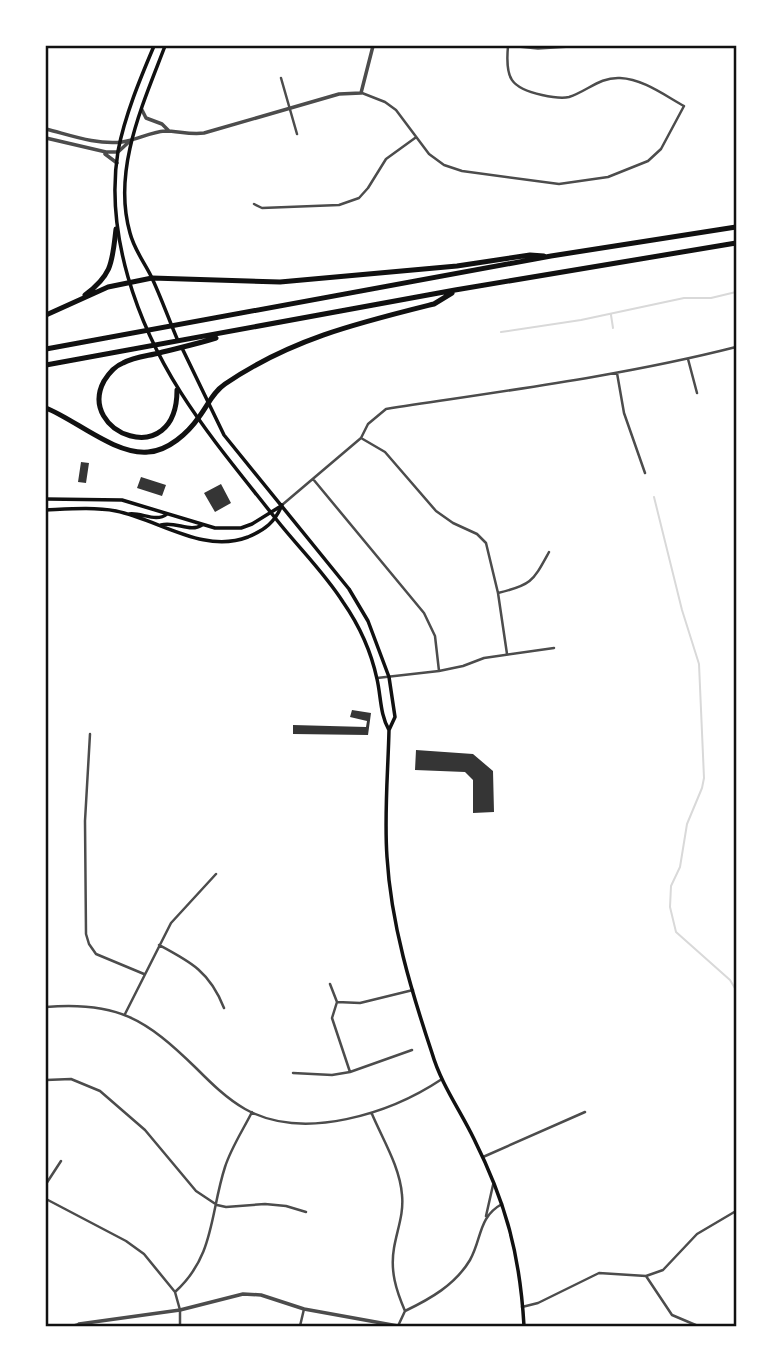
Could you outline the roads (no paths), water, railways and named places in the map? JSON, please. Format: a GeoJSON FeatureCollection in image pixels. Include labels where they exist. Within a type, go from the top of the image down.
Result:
{"type":"FeatureCollection","features":[{"type":"Feature","properties":{"kind":"highway"},"geometry":{"type":"LineString","coordinates":[[46,349],[551,256],[737,227]]}},
{"type":"Feature","properties":{"kind":"highway"},"geometry":{"type":"LineString","coordinates":[[70,304],[102,282],[109,273],[116,229]]}},
{"type":"Feature","properties":{"kind":"highway"},"geometry":{"type":"LineString","coordinates":[[46,365],[455,290],[737,243]]}},
{"type":"Feature","properties":{"kind":"highway"},"geometry":{"type":"LineString","coordinates":[[46,315],[108,287],[152,278],[280,282],[457,266],[530,255],[551,256]]}},
{"type":"Feature","properties":{"kind":"highway"},"geometry":{"type":"LineString","coordinates":[[46,408],[116,445],[146,453],[160,450],[198,420],[217,389],[236,376],[311,337],[434,304],[455,290]]}},
{"type":"Feature","properties":{"kind":"highway"},"geometry":{"type":"LineString","coordinates":[[177,390],[177,406],[165,429],[156,435],[143,438],[128,436],[115,429],[103,415],[99,396],[113,369],[122,363],[240,331]]}},
{"type":"Feature","properties":{"kind":"main road"},"geometry":{"type":"LineString","coordinates":[[154,46],[120,142],[114,190],[116,229],[138,312],[161,362],[198,420],[342,600],[364,638],[377,678],[384,721],[389,730]]}},
{"type":"Feature","properties":{"kind":"main road"},"geometry":{"type":"LineString","coordinates":[[165,46],[132,140],[125,186],[125,211],[134,245],[152,278],[187,360],[224,435],[349,589],[371,628],[389,677],[395,717],[389,730],[387,858],[399,939],[432,1055],[483,1157],[503,1204],[519,1267],[524,1326]]}},
{"type":"Feature","properties":{"kind":"main road"},"geometry":{"type":"LineString","coordinates":[[46,499],[122,500],[215,528],[241,528],[282,505]]}},
{"type":"Feature","properties":{"kind":"main road"},"geometry":{"type":"LineString","coordinates":[[46,510],[102,510],[127,514],[199,539],[231,541],[256,533],[276,519],[282,505]]}},
{"type":"Feature","properties":{"kind":"main road"},"geometry":{"type":"LineString","coordinates":[[127,514],[162,518],[167,514]]}},
{"type":"Feature","properties":{"kind":"main road"},"geometry":{"type":"LineString","coordinates":[[159,525],[171,523],[191,529],[202,525]]}},
{"type":"Feature","properties":{"kind":"street"},"geometry":{"type":"LineString","coordinates":[[361,93],[373,46]]}},
{"type":"Feature","properties":{"kind":"street"},"geometry":{"type":"LineString","coordinates":[[46,129],[92,140],[120,142],[169,131],[188,135],[204,133],[339,94],[361,93],[391,106],[436,160],[453,169],[550,184],[567,184],[608,177],[648,161],[661,149],[684,106],[646,85],[626,79],[602,80],[567,97],[551,97],[526,91],[515,85],[509,73],[508,46]]}},
{"type":"Feature","properties":{"kind":"street"},"geometry":{"type":"LineString","coordinates":[[518,46],[570,46]]}},
{"type":"Feature","properties":{"kind":"street"},"geometry":{"type":"LineString","coordinates":[[281,78],[297,134]]}},
{"type":"Feature","properties":{"kind":"street"},"geometry":{"type":"LineString","coordinates":[[142,108],[146,118],[163,124],[169,131]]}},
{"type":"Feature","properties":{"kind":"street"},"geometry":{"type":"LineString","coordinates":[[46,138],[96,150],[118,152],[132,140]]}},
{"type":"Feature","properties":{"kind":"street"},"geometry":{"type":"LineString","coordinates":[[254,204],[262,208],[345,204],[364,193],[386,159],[415,138]]}},
{"type":"Feature","properties":{"kind":"street"},"geometry":{"type":"LineString","coordinates":[[96,150],[115,159],[117,163]]}},
{"type":"Feature","properties":{"kind":"street"},"geometry":{"type":"LineString","coordinates":[[282,505],[361,439],[368,424],[386,409],[617,373],[737,347]]}},
{"type":"Feature","properties":{"kind":"street"},"geometry":{"type":"LineString","coordinates":[[688,359],[697,393]]}},
{"type":"Feature","properties":{"kind":"street"},"geometry":{"type":"LineString","coordinates":[[617,373],[624,413],[645,473]]}},
{"type":"Feature","properties":{"kind":"street"},"geometry":{"type":"LineString","coordinates":[[361,439],[385,452],[436,511],[453,523],[477,534],[486,543],[498,593],[507,654]]}},
{"type":"Feature","properties":{"kind":"street"},"geometry":{"type":"LineString","coordinates":[[313,479],[424,613],[435,636],[439,671]]}},
{"type":"Feature","properties":{"kind":"street"},"geometry":{"type":"LineString","coordinates":[[498,593],[522,588],[534,579],[549,552]]}},
{"type":"Feature","properties":{"kind":"street"},"geometry":{"type":"LineString","coordinates":[[377,678],[439,671],[507,654],[554,648]]}},
{"type":"Feature","properties":{"kind":"street"},"geometry":{"type":"LineString","coordinates":[[90,734],[85,821],[85,904],[89,944],[96,954],[144,974]]}},
{"type":"Feature","properties":{"kind":"street"},"geometry":{"type":"LineString","coordinates":[[125,1014],[171,923],[216,874]]}},
{"type":"Feature","properties":{"kind":"street"},"geometry":{"type":"LineString","coordinates":[[159,944],[191,962],[209,978],[224,1008]]}},
{"type":"Feature","properties":{"kind":"street"},"geometry":{"type":"LineString","coordinates":[[330,985],[337,1002],[332,1018],[350,1072]]}},
{"type":"Feature","properties":{"kind":"street"},"geometry":{"type":"LineString","coordinates":[[337,1002],[360,1003],[413,990]]}},
{"type":"Feature","properties":{"kind":"street"},"geometry":{"type":"LineString","coordinates":[[46,1007],[75,1004],[125,1014],[169,1040],[219,1090],[252,1112],[273,1119],[337,1122],[372,1114],[442,1079]]}},
{"type":"Feature","properties":{"kind":"street"},"geometry":{"type":"LineString","coordinates":[[293,1073],[332,1075],[350,1072],[412,1050]]}},
{"type":"Feature","properties":{"kind":"street"},"geometry":{"type":"LineString","coordinates":[[46,1080],[71,1079],[100,1091],[145,1130],[196,1191],[217,1205],[286,1206],[306,1212]]}},
{"type":"Feature","properties":{"kind":"street"},"geometry":{"type":"LineString","coordinates":[[175,1292],[186,1282],[205,1250],[226,1164],[252,1112]]}},
{"type":"Feature","properties":{"kind":"street"},"geometry":{"type":"LineString","coordinates":[[483,1157],[585,1112]]}},
{"type":"Feature","properties":{"kind":"street"},"geometry":{"type":"LineString","coordinates":[[372,1114],[398,1174],[402,1195],[402,1220],[394,1248],[392,1268],[395,1287],[405,1311]]}},
{"type":"Feature","properties":{"kind":"street"},"geometry":{"type":"LineString","coordinates":[[46,1184],[61,1161]]}},
{"type":"Feature","properties":{"kind":"street"},"geometry":{"type":"LineString","coordinates":[[72,1326],[180,1310],[243,1294],[261,1295],[304,1309],[398,1326],[405,1311],[431,1298],[454,1280],[470,1259],[485,1219],[494,1182]]}},
{"type":"Feature","properties":{"kind":"street"},"geometry":{"type":"LineString","coordinates":[[46,1199],[136,1247],[175,1292],[180,1310],[180,1326]]}},
{"type":"Feature","properties":{"kind":"street"},"geometry":{"type":"LineString","coordinates":[[485,1219],[503,1204]]}},
{"type":"Feature","properties":{"kind":"street"},"geometry":{"type":"LineString","coordinates":[[523,1307],[538,1303],[599,1273],[646,1276],[663,1269],[697,1234],[737,1211]]}},
{"type":"Feature","properties":{"kind":"street"},"geometry":{"type":"LineString","coordinates":[[646,1276],[673,1315],[698,1326]]}},
{"type":"Feature","properties":{"kind":"street"},"geometry":{"type":"LineString","coordinates":[[300,1326],[304,1309]]}},
{"type":"Feature","properties":{"kind":"waterway"},"geometry":{"type":"LineString","coordinates":[[501,332],[581,320],[684,298],[711,298],[736,292]]}},
{"type":"Feature","properties":{"kind":"waterway"},"geometry":{"type":"LineString","coordinates":[[611,315],[613,328]]}},
{"type":"Feature","properties":{"kind":"waterway"},"geometry":{"type":"LineString","coordinates":[[654,497],[682,610],[699,664],[704,778],[687,824],[680,867],[671,886],[670,907],[676,932],[730,980],[736,990]]}}]}
